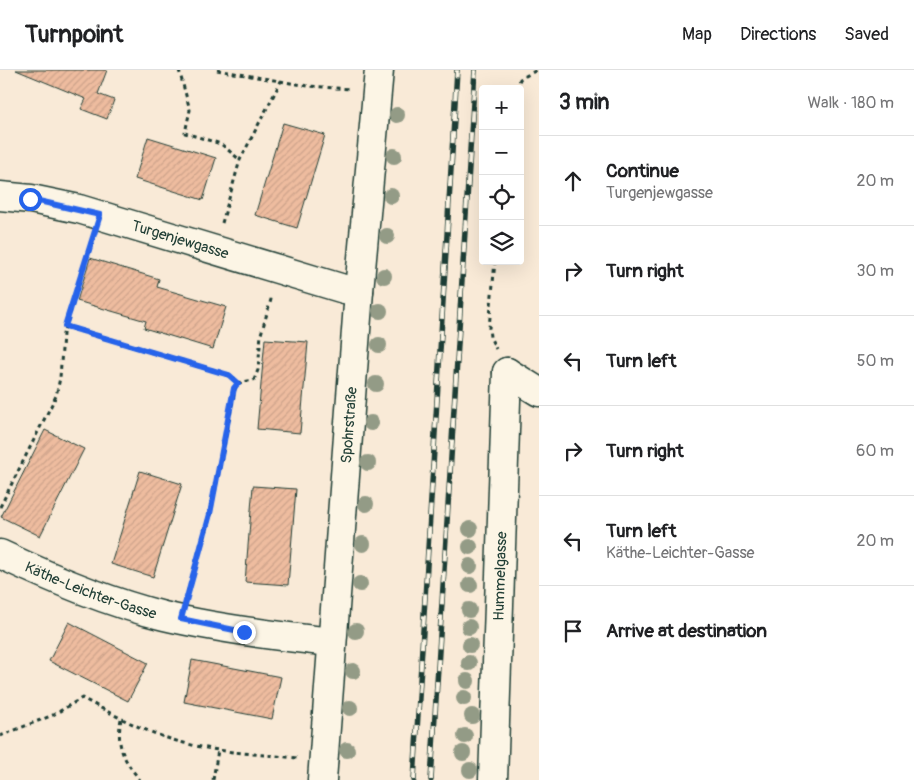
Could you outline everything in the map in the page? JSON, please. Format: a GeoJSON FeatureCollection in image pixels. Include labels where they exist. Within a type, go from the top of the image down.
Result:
{"type":"FeatureCollection","features":[{"type":"Feature","properties":{"kind":"street","name":"Spohrstraße"},"geometry":{"type":"LineString","coordinates":[[322,780],[358,291],[379,70]]}},
{"type":"Feature","properties":{"kind":"street","name":"Turgenjewgasse"},"geometry":{"type":"LineString","coordinates":[[0,196],[30,199],[100,215],[358,291]]}},
{"type":"Feature","properties":{"kind":"street"},"geometry":{"type":"LineString","coordinates":[[508,372],[539,392]]}},
{"type":"Feature","properties":{"kind":"street","name":"Hummelgasse"},"geometry":{"type":"LineString","coordinates":[[493,780],[508,372]]}},
{"type":"Feature","properties":{"kind":"street","name":"Käthe-Leichter-Gasse"},"geometry":{"type":"LineString","coordinates":[[0,554],[47,576],[108,599],[181,619],[244,632],[332,642]]}},
{"type":"Feature","properties":{"kind":"path"},"geometry":{"type":"LineString","coordinates":[[178,70],[190,110],[185,133],[221,144],[240,160]]}},
{"type":"Feature","properties":{"kind":"path"},"geometry":{"type":"LineString","coordinates":[[217,70],[281,81],[351,89]]}},
{"type":"Feature","properties":{"kind":"path"},"geometry":{"type":"LineString","coordinates":[[518,85],[520,78],[537,70]]}},
{"type":"Feature","properties":{"kind":"path"},"geometry":{"type":"LineString","coordinates":[[221,229],[240,160],[281,81]]}},
{"type":"Feature","properties":{"kind":"path"},"geometry":{"type":"LineString","coordinates":[[0,507],[56,396],[65,326],[100,215]]}},
{"type":"Feature","properties":{"kind":"path"},"geometry":{"type":"LineString","coordinates":[[494,265],[490,337],[508,372]]}},
{"type":"Feature","properties":{"kind":"path"},"geometry":{"type":"LineString","coordinates":[[181,619],[210,514],[234,388],[238,383],[254,380],[258,370],[261,334],[279,269]]}},
{"type":"Feature","properties":{"kind":"path"},"geometry":{"type":"LineString","coordinates":[[65,326],[229,375],[238,383]]}},
{"type":"Feature","properties":{"kind":"path"},"geometry":{"type":"LineString","coordinates":[[0,736],[53,715],[82,698],[121,719],[182,743],[218,750],[298,758]]}},
{"type":"Feature","properties":{"kind":"path"},"geometry":{"type":"LineString","coordinates":[[121,719],[119,732],[122,755],[140,780]]}},
{"type":"Feature","properties":{"kind":"path"},"geometry":{"type":"LineString","coordinates":[[213,780],[218,750]]}},
{"type":"Feature","properties":{"kind":"building"},"geometry":{"type":"Polygon","coordinates":[[[16,70],[107,70],[98,94],[114,100],[107,119],[81,109],[86,99],[16,70]]]}},
{"type":"Feature","properties":{"kind":"building"},"geometry":{"type":"Polygon","coordinates":[[[283,123],[325,135],[297,228],[255,215],[283,123]]]}},
{"type":"Feature","properties":{"kind":"building"},"geometry":{"type":"Polygon","coordinates":[[[148,137],[216,158],[203,200],[135,179],[148,137]]]}},
{"type":"Feature","properties":{"kind":"building"},"geometry":{"type":"Polygon","coordinates":[[[90,258],[159,279],[157,287],[226,307],[213,349],[144,328],[146,321],[77,301],[90,258]]]}},
{"type":"Feature","properties":{"kind":"building"},"geometry":{"type":"Polygon","coordinates":[[[265,339],[308,342],[300,433],[257,429],[265,339]]]}},
{"type":"Feature","properties":{"kind":"building"},"geometry":{"type":"Polygon","coordinates":[[[45,430],[84,449],[40,536],[1,517],[45,430]]]}},
{"type":"Feature","properties":{"kind":"building"},"geometry":{"type":"Polygon","coordinates":[[[140,471],[182,484],[153,577],[111,564],[140,471]]]}},
{"type":"Feature","properties":{"kind":"building"},"geometry":{"type":"Polygon","coordinates":[[[253,486],[296,489],[288,585],[245,582],[253,486]]]}},
{"type":"Feature","properties":{"kind":"building"},"geometry":{"type":"Polygon","coordinates":[[[69,622],[148,663],[128,701],[49,661],[69,622]]]}},
{"type":"Feature","properties":{"kind":"building"},"geometry":{"type":"Polygon","coordinates":[[[192,660],[281,677],[272,719],[184,702],[192,660]]]}},
{"type":"Feature","properties":{"kind":"railway"},"geometry":{"type":"LineString","coordinates":[[414,780],[457,70]]}},
{"type":"Feature","properties":{"kind":"railway"},"geometry":{"type":"LineString","coordinates":[[431,780],[475,70]]}},
{"type":"Feature","properties":{"kind":"route"},"geometry":{"type":"LineString","coordinates":[[30,199],[100,215],[65,326],[229,375],[238,383],[234,388],[210,514],[181,619],[244,632]]}}]}
